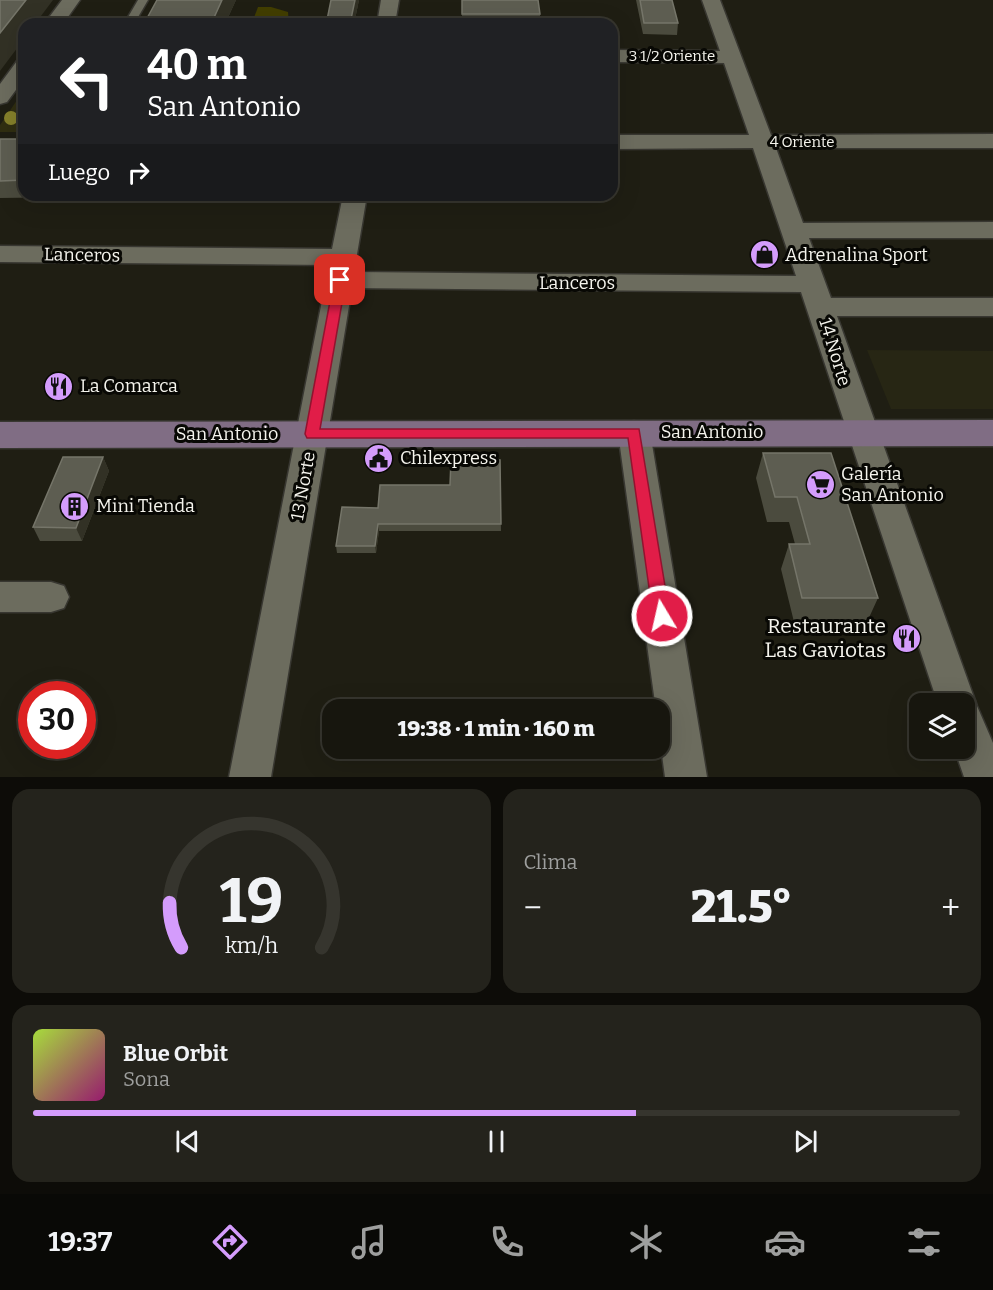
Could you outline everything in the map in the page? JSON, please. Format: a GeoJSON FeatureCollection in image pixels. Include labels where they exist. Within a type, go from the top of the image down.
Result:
{"type":"FeatureCollection","features":[{"type":"Feature","properties":{"kind":"main road","name":"San Antonio"},"geometry":{"type":"LineString","coordinates":[[0,435],[993,433]]}},
{"type":"Feature","properties":{"kind":"street"},"geometry":{"type":"LineString","coordinates":[[58,18],[71,0]]}},
{"type":"Feature","properties":{"kind":"street"},"geometry":{"type":"LineString","coordinates":[[387,18],[390,0]]}},
{"type":"Feature","properties":{"kind":"street","name":"14 Norte"},"geometry":{"type":"LineString","coordinates":[[711,0],[818,296],[861,432],[954,693]]}},
{"type":"Feature","properties":{"kind":"street","name":"3 1/2 Oriente"},"geometry":{"type":"LineString","coordinates":[[618,56],[732,57]]}},
{"type":"Feature","properties":{"kind":"street"},"geometry":{"type":"LineString","coordinates":[[0,98],[18,72]]}},
{"type":"Feature","properties":{"kind":"street","name":"4 Oriente"},"geometry":{"type":"LineString","coordinates":[[618,142],[993,141]]}},
{"type":"Feature","properties":{"kind":"street","name":"13 Norte"},"geometry":{"type":"LineString","coordinates":[[250,777],[354,201]]}},
{"type":"Feature","properties":{"kind":"street"},"geometry":{"type":"LineString","coordinates":[[795,231],[993,230]]}},
{"type":"Feature","properties":{"kind":"street","name":"Lanceros"},"geometry":{"type":"LineString","coordinates":[[0,254],[342,269],[993,307]]}},
{"type":"Feature","properties":{"kind":"street"},"geometry":{"type":"LineString","coordinates":[[634,432],[686,777]]}},
{"type":"Feature","properties":{"kind":"street"},"geometry":{"type":"LineString","coordinates":[[0,597],[51,597]]}},
{"type":"Feature","properties":{"kind":"street"},"geometry":{"type":"LineString","coordinates":[[975,750],[985,777]]}},
{"type":"Feature","properties":{"kind":"lane"},"geometry":{"type":"LineString","coordinates":[[132,18],[143,0]]}},
{"type":"Feature","properties":{"kind":"shaded area"},"geometry":{"type":"Polygon","coordinates":[[[258,7],[271,7],[288,12],[288,18],[254,18],[258,7]]]}},
{"type":"Feature","properties":{"kind":"shaded area"},"geometry":{"type":"Polygon","coordinates":[[[18,99],[18,132],[0,132],[0,125],[18,99]]]}},
{"type":"Feature","properties":{"kind":"shaded area"},"geometry":{"type":"Polygon","coordinates":[[[867,350],[993,351],[993,409],[891,409],[867,350]]]}},
{"type":"Feature","properties":{"kind":"building"},"geometry":{"type":"Polygon","coordinates":[[[0,0],[26,0],[0,33],[0,0]]]}},
{"type":"Feature","properties":{"kind":"building"},"geometry":{"type":"Polygon","coordinates":[[[157,0],[222,0],[214,18],[147,18],[157,0]]]}},
{"type":"Feature","properties":{"kind":"building"},"geometry":{"type":"Polygon","coordinates":[[[331,0],[355,0],[351,18],[327,18],[331,0]]]}},
{"type":"Feature","properties":{"kind":"building"},"geometry":{"type":"Polygon","coordinates":[[[462,0],[538,0],[540,14],[462,14],[462,0]]]}},
{"type":"Feature","properties":{"kind":"building"},"geometry":{"type":"Polygon","coordinates":[[[640,0],[672,0],[678,23],[644,23],[640,0]]]}},
{"type":"Feature","properties":{"kind":"building"},"geometry":{"type":"Polygon","coordinates":[[[0,139],[18,139],[18,180],[0,181],[0,139]]]}},
{"type":"Feature","properties":{"kind":"building"},"geometry":{"type":"Polygon","coordinates":[[[763,453],[831,453],[878,598],[802,598],[789,544],[810,544],[797,497],[775,497],[763,453]]]}},
{"type":"Feature","properties":{"kind":"building"},"geometry":{"type":"Polygon","coordinates":[[[63,457],[103,457],[76,528],[33,527],[63,457]]]}},
{"type":"Feature","properties":{"kind":"building"},"geometry":{"type":"Polygon","coordinates":[[[451,460],[500,460],[501,524],[378,524],[375,546],[336,546],[342,507],[378,508],[380,485],[450,485],[451,460]]]}},
{"type":"Feature","properties":{"kind":"place","name":"Adrenalina Sport"},"geometry":{"type":"Point","coordinates":[764,255]}},
{"type":"Feature","properties":{"kind":"place","name":"La Comarca"},"geometry":{"type":"Point","coordinates":[59,386]}},
{"type":"Feature","properties":{"kind":"place","name":"Chilexpress"},"geometry":{"type":"Point","coordinates":[379,458]}},
{"type":"Feature","properties":{"kind":"place","name":"Galería San Antonio"},"geometry":{"type":"Point","coordinates":[820,484]}},
{"type":"Feature","properties":{"kind":"place","name":"Mini Tienda"},"geometry":{"type":"Point","coordinates":[75,506]}},
{"type":"Feature","properties":{"kind":"place","name":"Restaurante Las Gaviotas"},"geometry":{"type":"Point","coordinates":[907,638]}},
{"type":"Feature","properties":{"kind":"route"},"geometry":{"type":"LineString","coordinates":[[340,280],[312,434],[634,432],[662,616]]}}]}
